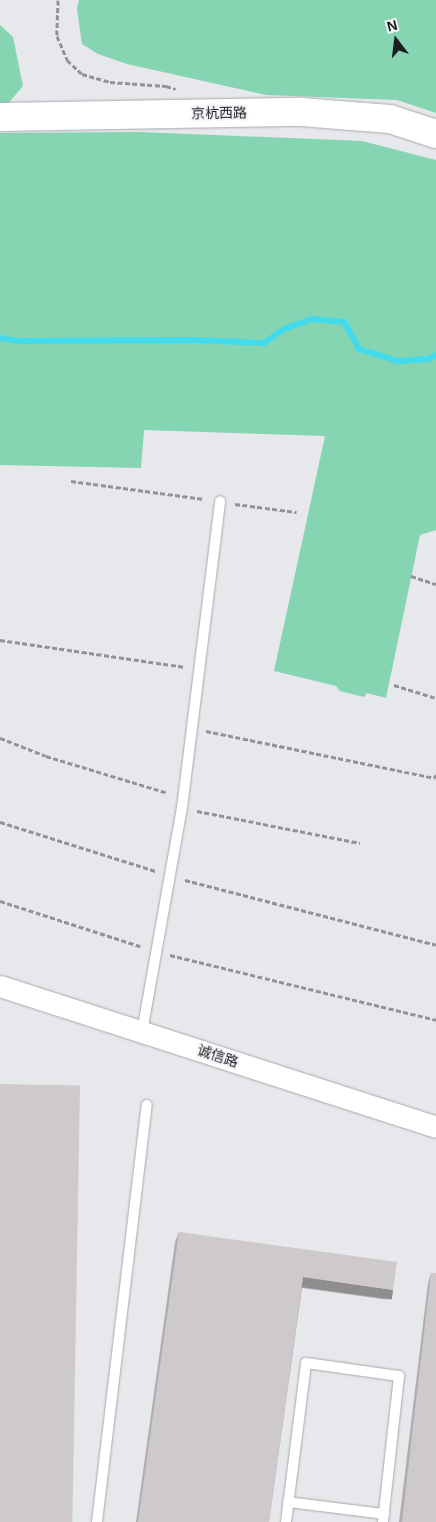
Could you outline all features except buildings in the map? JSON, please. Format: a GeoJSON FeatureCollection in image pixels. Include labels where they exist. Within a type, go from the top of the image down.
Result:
{"type":"FeatureCollection","features":[{"type":"Feature","properties":{"kind":"main road","name":"京杭西路"},"geometry":{"type":"LineString","coordinates":[[0,117],[300,112],[390,119],[436,134]]}},
{"type":"Feature","properties":{"kind":"street","name":"诚信路"},"geometry":{"type":"LineString","coordinates":[[0,986],[436,1127]]}},
{"type":"Feature","properties":{"kind":"lane"},"geometry":{"type":"LineString","coordinates":[[142,1032],[182,803],[220,502]]}},
{"type":"Feature","properties":{"kind":"lane"},"geometry":{"type":"LineString","coordinates":[[97,1522],[147,1105]]}},
{"type":"Feature","properties":{"kind":"lane"},"geometry":{"type":"LineString","coordinates":[[286,1522],[288,1502],[306,1363],[399,1376],[383,1518],[288,1502]]}},
{"type":"Feature","properties":{"kind":"path"},"geometry":{"type":"LineString","coordinates":[[58,0],[57,36],[67,60],[82,74],[110,82],[166,86],[183,91]]}},
{"type":"Feature","properties":{"kind":"path"},"geometry":{"type":"LineString","coordinates":[[71,481],[296,512]]}},
{"type":"Feature","properties":{"kind":"path"},"geometry":{"type":"LineString","coordinates":[[411,576],[436,584]]}},
{"type":"Feature","properties":{"kind":"path"},"geometry":{"type":"LineString","coordinates":[[0,640],[198,669]]}},
{"type":"Feature","properties":{"kind":"path"},"geometry":{"type":"LineString","coordinates":[[394,685],[436,698]]}},
{"type":"Feature","properties":{"kind":"path"},"geometry":{"type":"LineString","coordinates":[[191,728],[434,778],[436,775]]}},
{"type":"Feature","properties":{"kind":"path"},"geometry":{"type":"LineString","coordinates":[[0,738],[182,803],[360,842]]}},
{"type":"Feature","properties":{"kind":"path"},"geometry":{"type":"LineString","coordinates":[[0,822],[169,876],[436,945]]}},
{"type":"Feature","properties":{"kind":"path"},"geometry":{"type":"LineString","coordinates":[[0,901],[156,952],[359,1003],[436,1020]]}},
{"type":"Feature","properties":{"kind":"green space"},"geometry":{"type":"Polygon","coordinates":[[[79,0],[436,0],[436,113],[397,100],[266,95],[127,64],[98,54],[82,44],[77,9],[79,0]]]}},
{"type":"Feature","properties":{"kind":"green space"},"geometry":{"type":"Polygon","coordinates":[[[0,25],[13,37],[23,86],[6,106],[0,106],[0,25]]]}},
{"type":"Feature","properties":{"kind":"green space"},"geometry":{"type":"Polygon","coordinates":[[[140,132],[362,141],[436,160],[436,530],[420,535],[386,698],[367,693],[364,697],[340,691],[336,686],[274,671],[325,436],[144,430],[141,468],[0,465],[0,133],[140,132]]]}},
{"type":"Feature","properties":{"kind":"waterway"},"geometry":{"type":"LineString","coordinates":[[0,338],[20,341],[198,340],[264,343],[284,329],[311,319],[344,322],[359,349],[398,361],[428,359],[436,355]]}}]}
